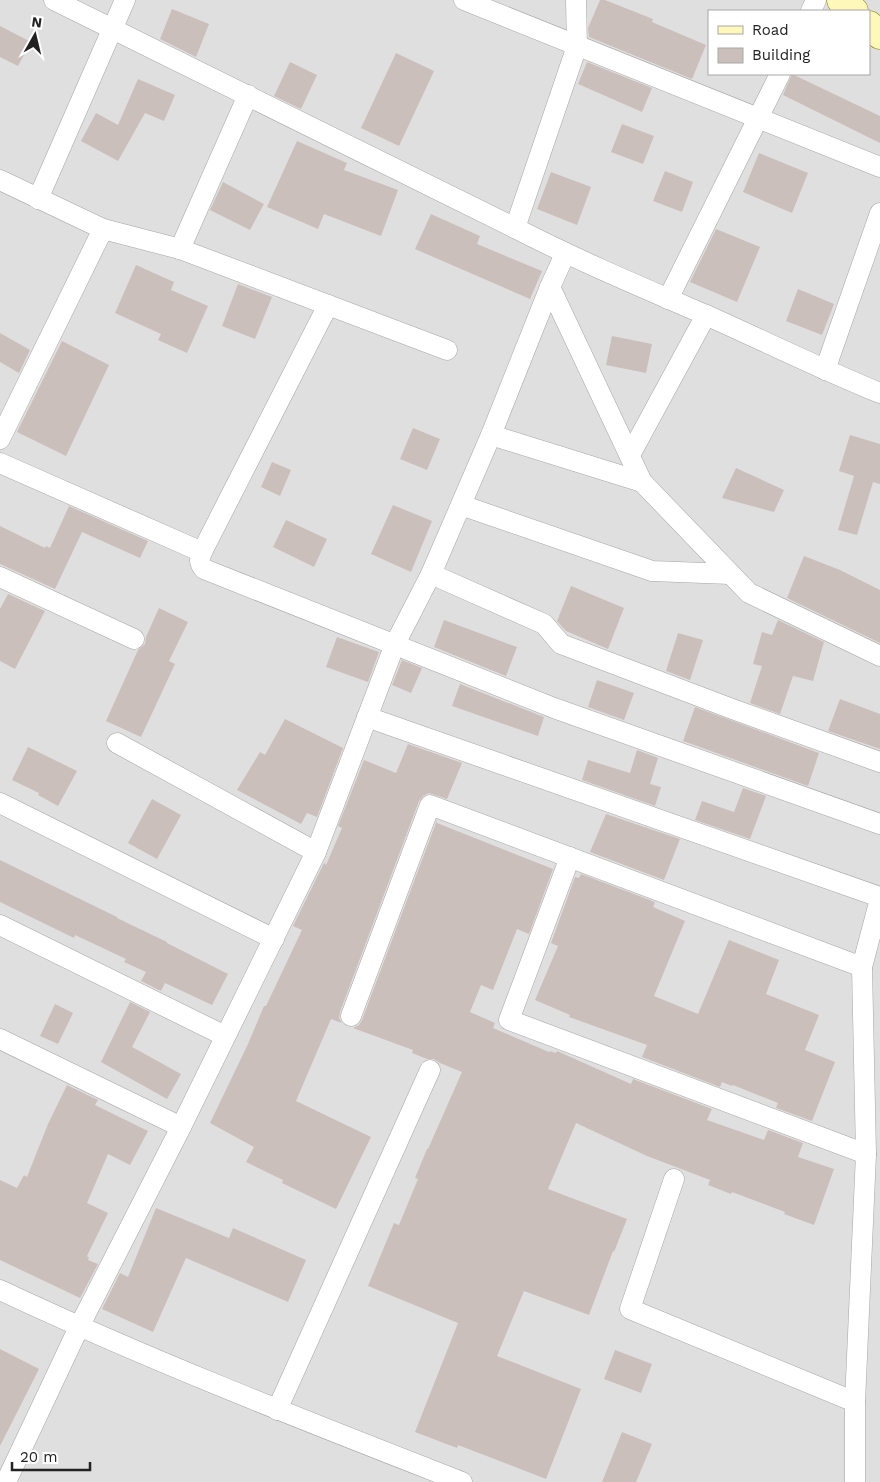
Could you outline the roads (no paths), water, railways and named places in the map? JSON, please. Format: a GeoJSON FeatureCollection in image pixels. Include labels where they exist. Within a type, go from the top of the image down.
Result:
{"type":"FeatureCollection","features":[{"type":"Feature","properties":{"kind":"main road"},"geometry":{"type":"LineString","coordinates":[[841,0],[853,10]]}},
{"type":"Feature","properties":{"kind":"main road"},"geometry":{"type":"LineString","coordinates":[[870,26],[880,35]]}},
{"type":"Feature","properties":{"kind":"street"},"geometry":{"type":"LineString","coordinates":[[54,0],[565,254],[880,393]]}},
{"type":"Feature","properties":{"kind":"street"},"geometry":{"type":"LineString","coordinates":[[38,199],[125,0]]}},
{"type":"Feature","properties":{"kind":"street"},"geometry":{"type":"LineString","coordinates":[[464,0],[880,167]]}},
{"type":"Feature","properties":{"kind":"street"},"geometry":{"type":"LineString","coordinates":[[515,228],[577,46],[576,0]]}},
{"type":"Feature","properties":{"kind":"street"},"geometry":{"type":"LineString","coordinates":[[668,299],[780,75]]}},
{"type":"Feature","properties":{"kind":"street"},"geometry":{"type":"LineString","coordinates":[[180,249],[248,96]]}},
{"type":"Feature","properties":{"kind":"street"},"geometry":{"type":"LineString","coordinates":[[0,180],[103,230],[180,249],[447,350]]}},
{"type":"Feature","properties":{"kind":"street"},"geometry":{"type":"LineString","coordinates":[[825,370],[873,255],[880,213]]}},
{"type":"Feature","properties":{"kind":"street"},"geometry":{"type":"LineString","coordinates":[[0,439],[103,230]]}},
{"type":"Feature","properties":{"kind":"street"},"geometry":{"type":"LineString","coordinates":[[6,1482],[79,1327],[181,1128],[316,852],[394,644],[431,574],[491,435],[565,254]]}},
{"type":"Feature","properties":{"kind":"street"},"geometry":{"type":"LineString","coordinates":[[550,287],[642,482],[749,593],[880,656]]}},
{"type":"Feature","properties":{"kind":"street"},"geometry":{"type":"LineString","coordinates":[[328,305],[199,558],[200,564],[204,569],[554,708],[880,824]]}},
{"type":"Feature","properties":{"kind":"street"},"geometry":{"type":"LineString","coordinates":[[630,455],[706,315]]}},
{"type":"Feature","properties":{"kind":"street"},"geometry":{"type":"LineString","coordinates":[[491,435],[642,482]]}},
{"type":"Feature","properties":{"kind":"street"},"geometry":{"type":"LineString","coordinates":[[0,463],[202,552]]}},
{"type":"Feature","properties":{"kind":"street"},"geometry":{"type":"LineString","coordinates":[[461,505],[652,571],[730,574]]}},
{"type":"Feature","properties":{"kind":"street"},"geometry":{"type":"LineString","coordinates":[[431,574],[544,624],[561,644],[880,762]]}},
{"type":"Feature","properties":{"kind":"street"},"geometry":{"type":"LineString","coordinates":[[0,577],[134,639]]}},
{"type":"Feature","properties":{"kind":"street"},"geometry":{"type":"LineString","coordinates":[[367,717],[880,898],[875,939],[862,967],[866,1154],[855,1402],[855,1482]]}},
{"type":"Feature","properties":{"kind":"street"},"geometry":{"type":"LineString","coordinates":[[117,743],[316,852]]}},
{"type":"Feature","properties":{"kind":"street"},"geometry":{"type":"LineString","coordinates":[[0,803],[274,938]]}},
{"type":"Feature","properties":{"kind":"street"},"geometry":{"type":"LineString","coordinates":[[351,1016],[430,805],[862,967]]}},
{"type":"Feature","properties":{"kind":"street"},"geometry":{"type":"LineString","coordinates":[[570,857],[509,1020],[866,1154]]}},
{"type":"Feature","properties":{"kind":"street"},"geometry":{"type":"LineString","coordinates":[[0,925],[225,1036]]}},
{"type":"Feature","properties":{"kind":"street"},"geometry":{"type":"LineString","coordinates":[[0,1039],[181,1128]]}},
{"type":"Feature","properties":{"kind":"street"},"geometry":{"type":"LineString","coordinates":[[277,1410],[430,1070]]}},
{"type":"Feature","properties":{"kind":"street"},"geometry":{"type":"LineString","coordinates":[[674,1179],[630,1309],[855,1402]]}},
{"type":"Feature","properties":{"kind":"street"},"geometry":{"type":"LineString","coordinates":[[0,1290],[79,1327],[277,1410],[462,1482]]}}]}
